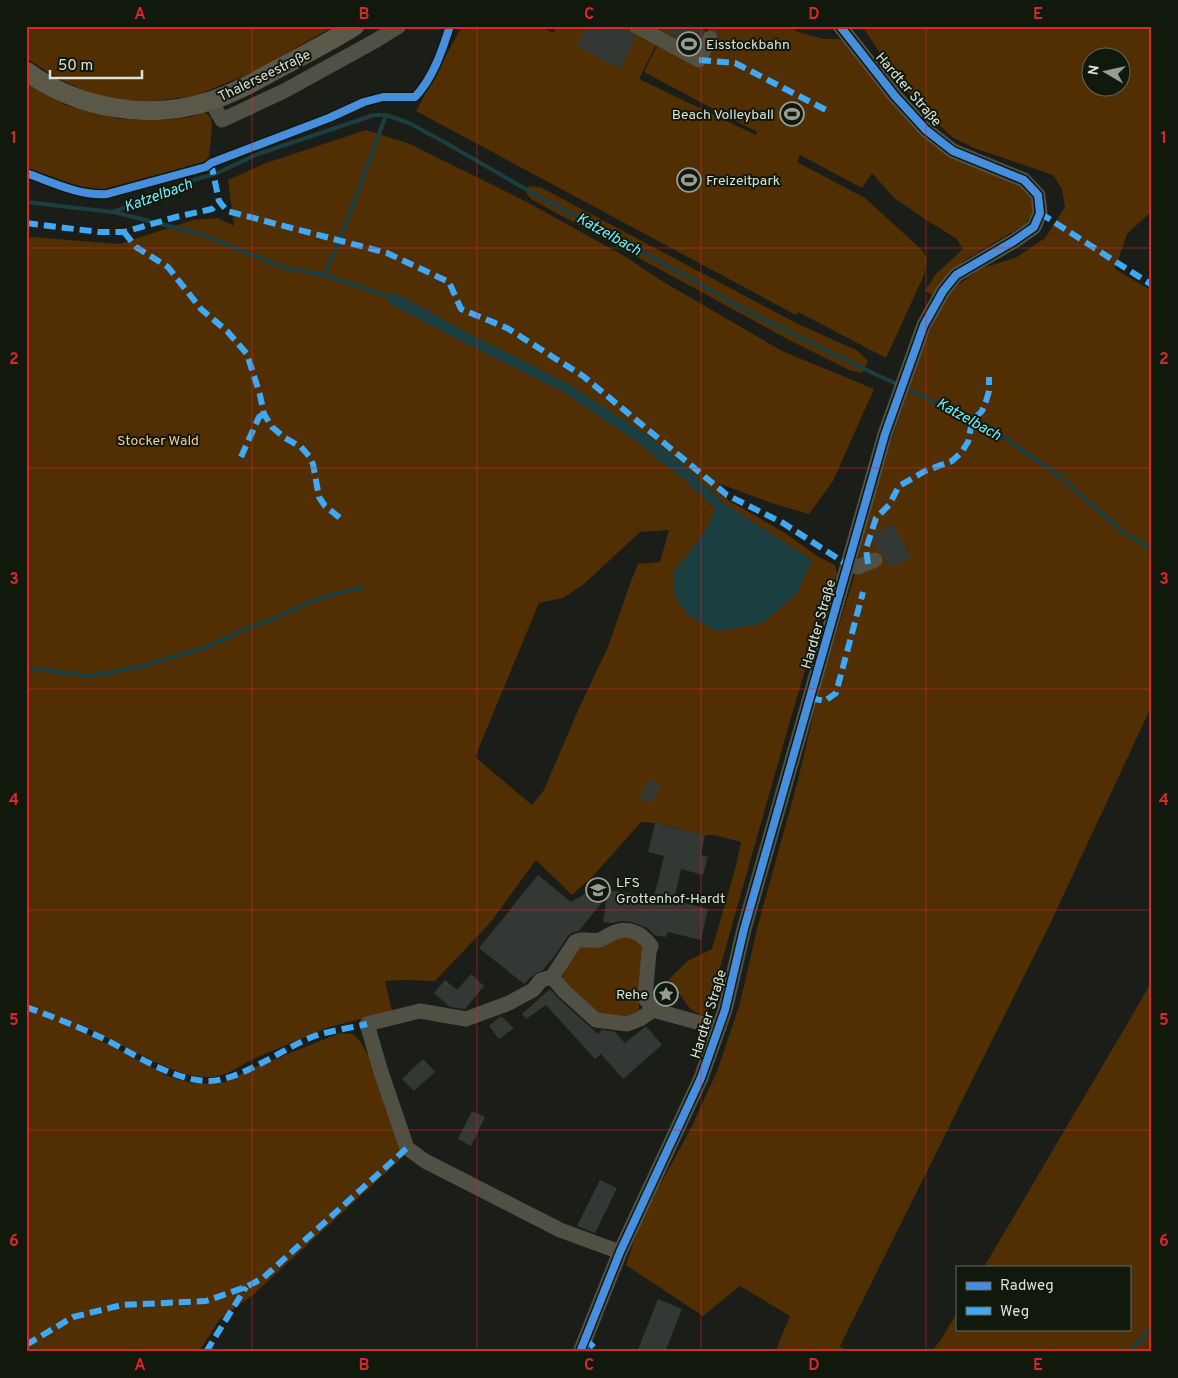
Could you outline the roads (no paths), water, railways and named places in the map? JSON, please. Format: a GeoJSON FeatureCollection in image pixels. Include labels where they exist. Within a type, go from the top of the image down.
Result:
{"type":"FeatureCollection","features":[{"type":"Feature","properties":{"kind":"main road","name":"Thalerseestraße"},"geometry":{"type":"LineString","coordinates":[[26,71],[66,93],[100,105],[127,110],[151,111],[181,108],[211,101],[248,85],[355,26]]}},
{"type":"Feature","properties":{"kind":"street"},"geometry":{"type":"LineString","coordinates":[[211,101],[222,120],[284,91],[399,26]]}},
{"type":"Feature","properties":{"kind":"street"},"geometry":{"type":"LineString","coordinates":[[636,26],[699,60],[710,38]]}},
{"type":"Feature","properties":{"kind":"street","name":"Hardter Straße"},"geometry":{"type":"LineString","coordinates":[[580,1352],[620,1252],[701,1078],[719,1028],[744,928],[885,434],[924,325],[943,291],[956,275],[1034,227],[1040,213],[1038,195],[1024,180],[952,151],[926,130],[895,96],[840,26]]}},
{"type":"Feature","properties":{"kind":"street"},"geometry":{"type":"LineString","coordinates":[[848,565],[858,567],[875,560]]}},
{"type":"Feature","properties":{"kind":"street"},"geometry":{"type":"LineString","coordinates":[[620,1252],[560,1230],[425,1161],[407,1148],[367,1024],[420,1011],[466,1019],[509,1002],[532,990],[541,980],[552,977],[575,942],[582,939],[600,940],[621,929],[630,929],[647,940],[651,946],[645,998],[654,1010],[719,1028]]}},
{"type":"Feature","properties":{"kind":"street"},"geometry":{"type":"LineString","coordinates":[[552,977],[565,992],[596,1020],[627,1024],[640,1019],[654,1010]]}},
{"type":"Feature","properties":{"kind":"water"},"geometry":{"type":"Polygon","coordinates":[[[392,292],[567,383],[650,437],[687,468],[725,504],[812,560],[797,594],[761,624],[716,631],[689,616],[675,598],[673,572],[703,534],[715,508],[643,446],[563,392],[387,302],[392,292]]]}},
{"type":"Feature","properties":{"kind":"waterway","name":"Katzelbach"},"geometry":{"type":"LineString","coordinates":[[26,202],[112,212],[191,181],[217,173],[258,154],[374,115],[386,115],[409,123],[446,143],[536,195],[631,245],[749,312],[899,385]]}},
{"type":"Feature","properties":{"kind":"waterway"},"geometry":{"type":"LineString","coordinates":[[324,275],[340,240],[386,115]]}},
{"type":"Feature","properties":{"kind":"waterway"},"geometry":{"type":"LineString","coordinates":[[114,212],[200,234],[286,268],[324,275],[390,297]]}},
{"type":"Feature","properties":{"kind":"waterway","name":"Katzelbach"},"geometry":{"type":"LineString","coordinates":[[905,388],[981,423],[998,433],[1059,476],[1123,532],[1152,549]]}},
{"type":"Feature","properties":{"kind":"waterway"},"geometry":{"type":"LineString","coordinates":[[26,668],[91,676],[144,666],[209,646],[317,599],[362,587]]}},
{"type":"Feature","properties":{"kind":"waterway","name":"Katzelbach"},"geometry":{"type":"LineString","coordinates":[[1130,1352],[1152,1327]]}},
{"type":"Feature","properties":{"kind":"place","name":"Eisstockbahn"},"geometry":{"type":"Point","coordinates":[689,44]}},
{"type":"Feature","properties":{"kind":"place","name":"Beach Volleyball"},"geometry":{"type":"Point","coordinates":[792,114]}},
{"type":"Feature","properties":{"kind":"place","name":"Freizeitpark"},"geometry":{"type":"Point","coordinates":[689,180]}},
{"type":"Feature","properties":{"kind":"place","name":"LFS Grottenhof-Hardt"},"geometry":{"type":"Point","coordinates":[598,890]}},
{"type":"Feature","properties":{"kind":"place","name":"Rehe"},"geometry":{"type":"Point","coordinates":[666,994]}},
{"type":"Feature","properties":{"kind":"park label","name":"Stocker Wald"},"geometry":{"type":"Point","coordinates":[158,440]}}]}
